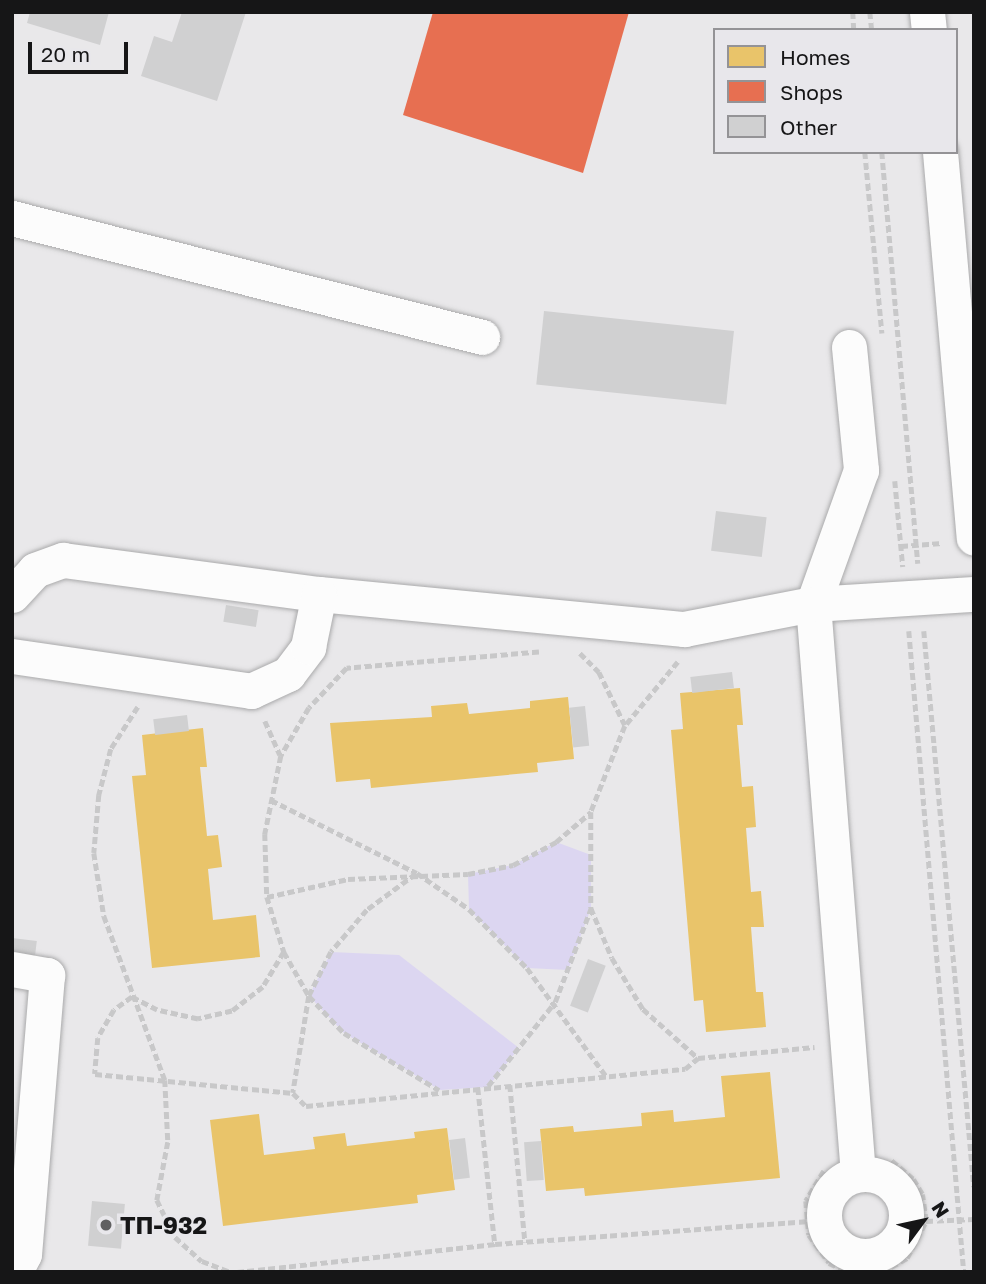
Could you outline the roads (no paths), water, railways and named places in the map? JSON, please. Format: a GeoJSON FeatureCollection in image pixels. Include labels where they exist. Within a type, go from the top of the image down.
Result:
{"type":"FeatureCollection","features":[{"type":"Feature","properties":{"kind":"street"},"geometry":{"type":"LineString","coordinates":[[940,154],[974,538]]}},
{"type":"Feature","properties":{"kind":"street"},"geometry":{"type":"LineString","coordinates":[[12,218],[482,337]]}},
{"type":"Feature","properties":{"kind":"street"},"geometry":{"type":"LineString","coordinates":[[858,1174],[813,604],[861,470],[866,345]]}},
{"type":"Feature","properties":{"kind":"street"},"geometry":{"type":"LineString","coordinates":[[12,595],[35,570],[63,560],[319,594],[684,629],[813,604],[908,611],[974,594]]}},
{"type":"Feature","properties":{"kind":"street"},"geometry":{"type":"LineString","coordinates":[[12,656],[251,691],[288,674],[308,647],[319,594]]}},
{"type":"Feature","properties":{"kind":"street"},"geometry":{"type":"LineString","coordinates":[[12,970],[47,975],[24,1254],[15,1272]]}},
{"type":"Feature","properties":{"kind":"place","name":"ТП-932"},"geometry":{"type":"Point","coordinates":[106,1225]}}]}
